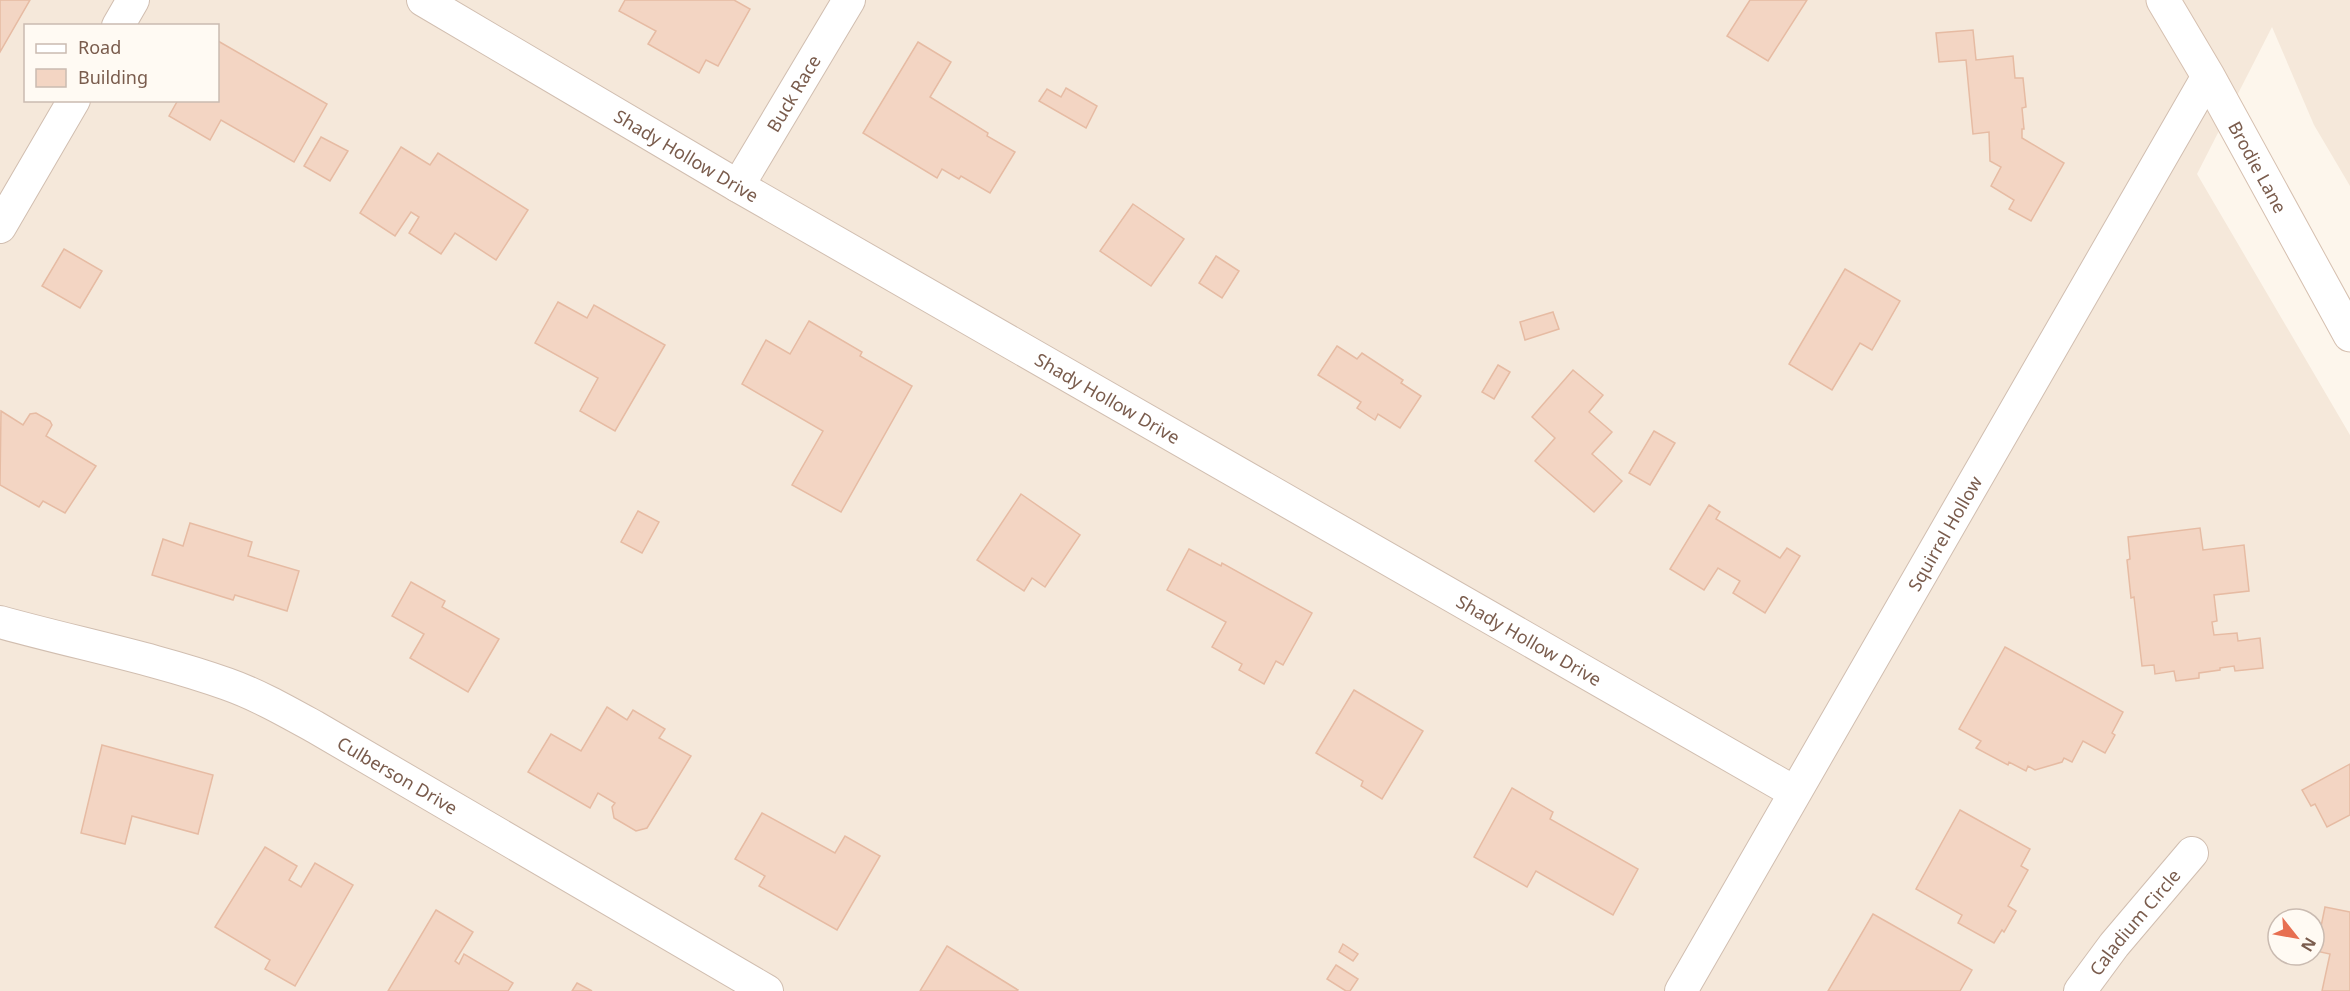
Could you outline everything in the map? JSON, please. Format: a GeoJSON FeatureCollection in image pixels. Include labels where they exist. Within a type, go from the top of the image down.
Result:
{"type":"FeatureCollection","features":[{"type":"Feature","properties":{"kind":"main road","name":"Brodie Lane"},"geometry":{"type":"LineString","coordinates":[[2163,0],[2208,76],[2350,334]]}},
{"type":"Feature","properties":{"kind":"street"},"geometry":{"type":"LineString","coordinates":[[119,24],[133,0]]}},
{"type":"Feature","properties":{"kind":"street","name":"Shady Hollow Drive"},"geometry":{"type":"LineString","coordinates":[[423,0],[738,186],[1794,792]]}},
{"type":"Feature","properties":{"kind":"street","name":"Buck Race"},"geometry":{"type":"LineString","coordinates":[[738,186],[849,0]]}},
{"type":"Feature","properties":{"kind":"street","name":"Squirrel Hollow"},"geometry":{"type":"LineString","coordinates":[[1681,991],[2208,76]]}},
{"type":"Feature","properties":{"kind":"street"},"geometry":{"type":"LineString","coordinates":[[0,227],[73,102]]}},
{"type":"Feature","properties":{"kind":"street","name":"Culberson Drive"},"geometry":{"type":"LineString","coordinates":[[0,622],[185,670],[268,701],[767,991]]}},
{"type":"Feature","properties":{"kind":"street","name":"Caladium Circle"},"geometry":{"type":"LineString","coordinates":[[2080,991],[2114,945],[2192,853]]}},
{"type":"Feature","properties":{"kind":"shaded area"},"geometry":{"type":"Polygon","coordinates":[[[0,0],[2350,0],[2350,186],[2314,125],[2272,27],[2197,174],[2350,435],[2350,991],[0,991],[0,0]]]}},
{"type":"Feature","properties":{"kind":"building"},"geometry":{"type":"Polygon","coordinates":[[[0,0],[30,0],[0,52],[0,0]]]}},
{"type":"Feature","properties":{"kind":"building"},"geometry":{"type":"Polygon","coordinates":[[[625,0],[734,0],[750,9],[718,66],[706,60],[699,73],[648,44],[656,31],[619,11],[625,0]]]}},
{"type":"Feature","properties":{"kind":"building"},"geometry":{"type":"Polygon","coordinates":[[[1750,0],[1807,0],[1768,61],[1727,36],[1750,0]]]}},
{"type":"Feature","properties":{"kind":"building"},"geometry":{"type":"Polygon","coordinates":[[[1973,30],[1976,60],[2013,56],[2015,78],[2023,78],[2026,107],[2022,108],[2024,129],[2022,129],[2022,138],[2064,163],[2031,221],[2009,209],[2014,200],[1991,186],[2001,167],[1990,161],[1989,132],[1973,134],[1966,60],[1939,62],[1936,33],[1973,30]]]}},
{"type":"Feature","properties":{"kind":"building"},"geometry":{"type":"Polygon","coordinates":[[[219,42],[327,104],[294,162],[221,120],[210,140],[169,116],[177,102],[219,102],[219,42]]]}},
{"type":"Feature","properties":{"kind":"building"},"geometry":{"type":"Polygon","coordinates":[[[918,42],[951,62],[930,97],[1015,152],[990,193],[961,176],[959,179],[942,169],[937,178],[863,133],[918,42]]]}},
{"type":"Feature","properties":{"kind":"building"},"geometry":{"type":"Polygon","coordinates":[[[1066,88],[1097,106],[1086,128],[1039,101],[1047,89],[1061,97],[1066,88]]]}},
{"type":"Feature","properties":{"kind":"building"},"geometry":{"type":"Polygon","coordinates":[[[321,137],[348,151],[330,181],[304,166],[321,137]]]}},
{"type":"Feature","properties":{"kind":"building"},"geometry":{"type":"Polygon","coordinates":[[[401,147],[430,165],[438,153],[528,210],[496,260],[455,233],[441,254],[409,233],[419,217],[411,212],[395,236],[360,213],[401,147]]]}},
{"type":"Feature","properties":{"kind":"building"},"geometry":{"type":"Polygon","coordinates":[[[1133,204],[1184,239],[1151,286],[1100,251],[1133,204]]]}},
{"type":"Feature","properties":{"kind":"building"},"geometry":{"type":"Polygon","coordinates":[[[64,249],[102,271],[80,308],[42,286],[64,249]]]}},
{"type":"Feature","properties":{"kind":"building"},"geometry":{"type":"Polygon","coordinates":[[[1216,256],[1239,271],[1222,298],[1199,283],[1216,256]]]}},
{"type":"Feature","properties":{"kind":"building"},"geometry":{"type":"Polygon","coordinates":[[[1845,269],[1900,301],[1872,350],[1860,343],[1832,390],[1789,364],[1845,269]]]}},
{"type":"Feature","properties":{"kind":"building"},"geometry":{"type":"Polygon","coordinates":[[[558,302],[587,318],[594,305],[665,345],[615,431],[580,411],[598,378],[535,343],[558,302]]]}},
{"type":"Feature","properties":{"kind":"building"},"geometry":{"type":"Polygon","coordinates":[[[1553,312],[1559,329],[1525,340],[1520,322],[1553,312]]]}},
{"type":"Feature","properties":{"kind":"building"},"geometry":{"type":"Polygon","coordinates":[[[809,321],[862,352],[860,356],[912,386],[841,512],[792,485],[823,431],[742,384],[766,340],[790,354],[809,321]]]}},
{"type":"Feature","properties":{"kind":"building"},"geometry":{"type":"Polygon","coordinates":[[[1337,346],[1357,359],[1362,353],[1403,380],[1401,383],[1421,396],[1400,428],[1378,414],[1375,420],[1357,408],[1361,402],[1318,375],[1337,346]]]}},
{"type":"Feature","properties":{"kind":"building"},"geometry":{"type":"Polygon","coordinates":[[[1498,365],[1510,372],[1494,399],[1482,392],[1498,365]]]}},
{"type":"Feature","properties":{"kind":"building"},"geometry":{"type":"Polygon","coordinates":[[[1573,370],[1603,395],[1589,412],[1612,432],[1592,454],[1622,481],[1594,512],[1535,461],[1555,438],[1532,417],[1573,370]]]}},
{"type":"Feature","properties":{"kind":"building"},"geometry":{"type":"Polygon","coordinates":[[[1,411],[23,425],[30,414],[36,413],[50,421],[52,425],[46,436],[96,466],[65,513],[43,501],[39,507],[0,485],[1,411]]]}},
{"type":"Feature","properties":{"kind":"building"},"geometry":{"type":"Polygon","coordinates":[[[1654,431],[1675,443],[1650,485],[1629,473],[1654,431]]]}},
{"type":"Feature","properties":{"kind":"building"},"geometry":{"type":"Polygon","coordinates":[[[1021,494],[1080,535],[1045,587],[1032,578],[1024,591],[977,560],[1021,494]]]}},
{"type":"Feature","properties":{"kind":"building"},"geometry":{"type":"Polygon","coordinates":[[[1709,505],[1720,512],[1716,519],[1780,558],[1787,548],[1800,556],[1765,613],[1733,593],[1740,581],[1718,568],[1704,590],[1670,569],[1709,505]]]}},
{"type":"Feature","properties":{"kind":"building"},"geometry":{"type":"Polygon","coordinates":[[[638,511],[659,522],[642,553],[621,542],[638,511]]]}},
{"type":"Feature","properties":{"kind":"building"},"geometry":{"type":"Polygon","coordinates":[[[190,523],[252,542],[248,556],[299,571],[287,611],[235,595],[233,600],[152,575],[163,539],[183,546],[190,523]]]}},
{"type":"Feature","properties":{"kind":"building"},"geometry":{"type":"Polygon","coordinates":[[[2200,528],[2203,550],[2244,545],[2249,591],[2214,595],[2217,621],[2212,622],[2214,635],[2237,633],[2238,641],[2260,638],[2263,668],[2235,671],[2234,666],[2220,668],[2220,670],[2199,673],[2199,678],[2176,681],[2174,671],[2155,674],[2154,665],[2142,666],[2134,597],[2131,598],[2127,560],[2130,559],[2128,537],[2200,528]]]}},
{"type":"Feature","properties":{"kind":"building"},"geometry":{"type":"Polygon","coordinates":[[[1189,549],[1221,566],[1222,563],[1312,613],[1283,665],[1276,661],[1264,684],[1239,670],[1242,664],[1212,647],[1226,622],[1167,590],[1189,549]]]}},
{"type":"Feature","properties":{"kind":"building"},"geometry":{"type":"Polygon","coordinates":[[[411,582],[445,601],[442,607],[499,639],[468,692],[410,658],[424,634],[392,616],[411,582]]]}},
{"type":"Feature","properties":{"kind":"building"},"geometry":{"type":"Polygon","coordinates":[[[2005,647],[2123,712],[2112,733],[2115,735],[2105,753],[2083,741],[2072,762],[2064,758],[2062,762],[2035,770],[2028,766],[2026,771],[2009,762],[2008,765],[1976,748],[1981,741],[1959,729],[2005,647]]]}},
{"type":"Feature","properties":{"kind":"building"},"geometry":{"type":"Polygon","coordinates":[[[1354,690],[1423,731],[1382,799],[1361,786],[1363,781],[1316,753],[1354,690]]]}},
{"type":"Feature","properties":{"kind":"building"},"geometry":{"type":"Polygon","coordinates":[[[607,707],[627,720],[633,710],[665,729],[659,738],[691,756],[647,828],[636,831],[614,818],[612,807],[615,803],[598,793],[590,808],[528,772],[551,734],[581,751],[607,707]]]}},
{"type":"Feature","properties":{"kind":"building"},"geometry":{"type":"Polygon","coordinates":[[[102,745],[213,775],[198,834],[132,816],[125,844],[81,833],[102,745]]]}},
{"type":"Feature","properties":{"kind":"building"},"geometry":{"type":"Polygon","coordinates":[[[2350,764],[2350,815],[2327,827],[2315,804],[2311,806],[2302,790],[2350,764]]]}},
{"type":"Feature","properties":{"kind":"building"},"geometry":{"type":"Polygon","coordinates":[[[1512,788],[1553,812],[1550,819],[1638,869],[1613,915],[1536,871],[1527,887],[1474,857],[1512,788]]]}},
{"type":"Feature","properties":{"kind":"building"},"geometry":{"type":"Polygon","coordinates":[[[1960,810],[2030,849],[2021,866],[2028,870],[2008,906],[2016,911],[2004,932],[2002,930],[1994,943],[1958,923],[1962,915],[1916,889],[1960,810]]]}},
{"type":"Feature","properties":{"kind":"building"},"geometry":{"type":"Polygon","coordinates":[[[762,813],[835,853],[845,836],[880,856],[837,930],[759,886],[765,876],[735,859],[762,813]]]}},
{"type":"Feature","properties":{"kind":"building"},"geometry":{"type":"Polygon","coordinates":[[[265,847],[297,866],[289,880],[301,887],[315,863],[353,885],[295,986],[265,969],[270,960],[215,927],[265,847]]]}},
{"type":"Feature","properties":{"kind":"building"},"geometry":{"type":"Polygon","coordinates":[[[2326,907],[2350,912],[2350,991],[2322,991],[2330,954],[2326,953],[2326,907]]]}},
{"type":"Feature","properties":{"kind":"building"},"geometry":{"type":"Polygon","coordinates":[[[436,910],[473,932],[455,961],[459,964],[464,954],[513,983],[508,991],[388,991],[436,910]]]}},
{"type":"Feature","properties":{"kind":"building"},"geometry":{"type":"Polygon","coordinates":[[[1873,914],[1972,970],[1960,991],[1828,991],[1873,914]]]}},
{"type":"Feature","properties":{"kind":"building"},"geometry":{"type":"Polygon","coordinates":[[[1343,944],[1358,954],[1353,961],[1339,952],[1343,944]]]}},
{"type":"Feature","properties":{"kind":"building"},"geometry":{"type":"Polygon","coordinates":[[[947,946],[1018,990],[920,991],[947,946]]]}},
{"type":"Feature","properties":{"kind":"building"},"geometry":{"type":"Polygon","coordinates":[[[1336,965],[1358,979],[1350,991],[1346,991],[1327,979],[1336,965]]]}},
{"type":"Feature","properties":{"kind":"building"},"geometry":{"type":"Polygon","coordinates":[[[577,983],[592,991],[572,991],[577,983]]]}}]}
